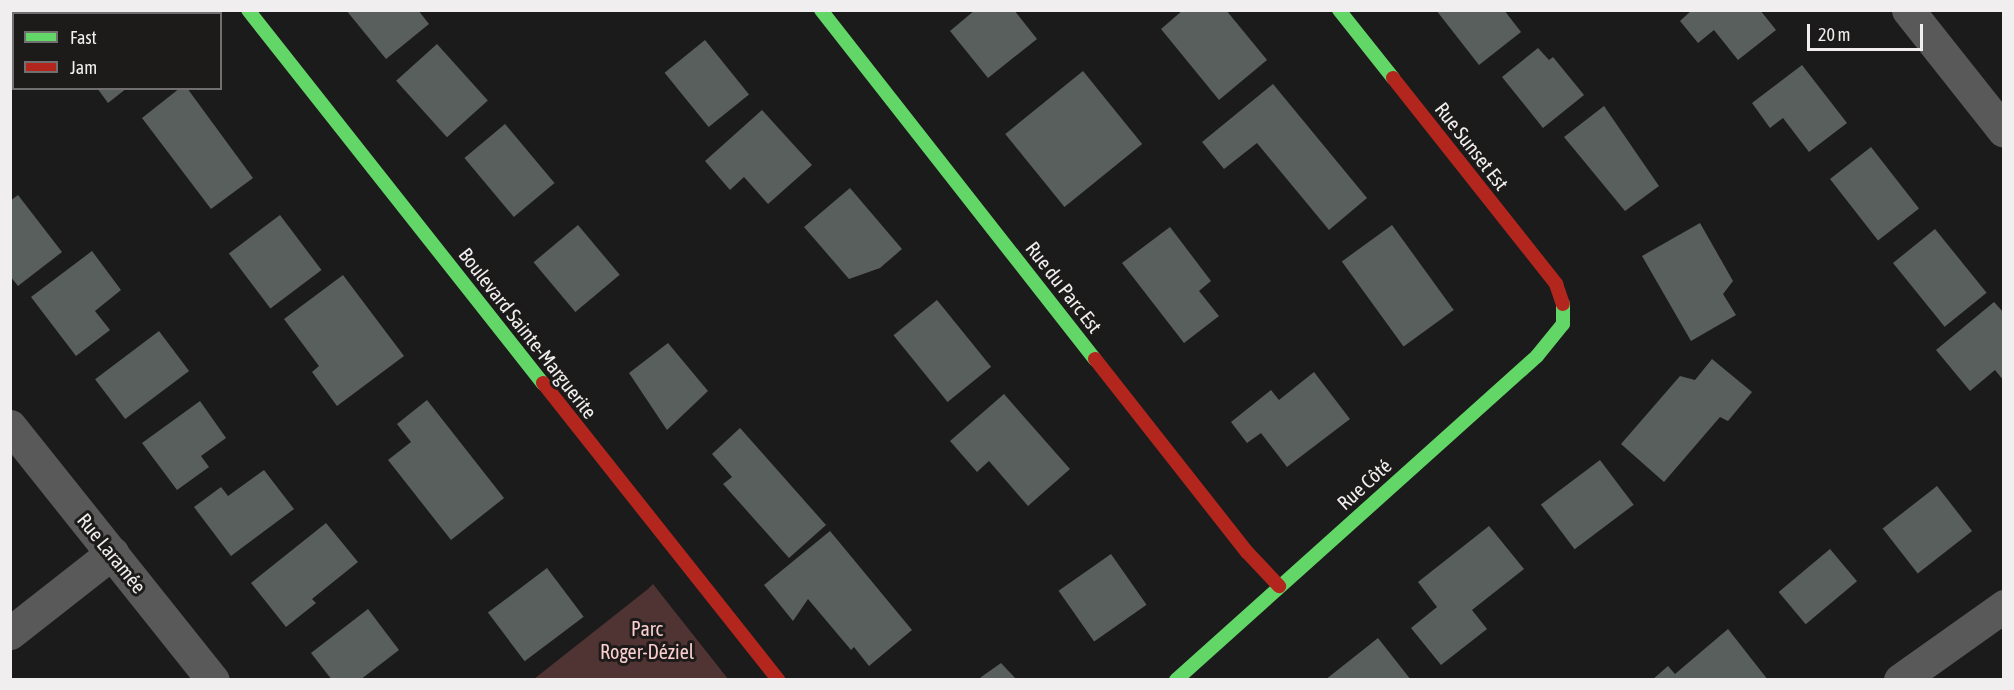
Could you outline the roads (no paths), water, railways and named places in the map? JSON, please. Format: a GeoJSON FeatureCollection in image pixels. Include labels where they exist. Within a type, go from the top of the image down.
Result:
{"type":"FeatureCollection","features":[{"type":"Feature","properties":{"kind":"street","name":"Boulevard Sainte-Marguerite"},"geometry":{"type":"LineString","coordinates":[[248,10],[778,680]]}},
{"type":"Feature","properties":{"kind":"street","name":"Rue du Parc Est"},"geometry":{"type":"LineString","coordinates":[[821,10],[1247,552],[1279,586]]}},
{"type":"Feature","properties":{"kind":"street","name":"Rue Sunset Est"},"geometry":{"type":"LineString","coordinates":[[1339,10],[1551,279],[1563,297],[1565,310]]}},
{"type":"Feature","properties":{"kind":"street"},"geometry":{"type":"LineString","coordinates":[[1908,10],[2004,131]]}},
{"type":"Feature","properties":{"kind":"street","name":"Rue Côté"},"geometry":{"type":"LineString","coordinates":[[1176,680],[1537,356],[1563,324],[1565,310]]}},
{"type":"Feature","properties":{"kind":"street","name":"Rue Laramée"},"geometry":{"type":"LineString","coordinates":[[10,426],[213,680]]}},
{"type":"Feature","properties":{"kind":"street"},"geometry":{"type":"LineString","coordinates":[[10,633],[112,553]]}},
{"type":"Feature","properties":{"kind":"street"},"geometry":{"type":"LineString","coordinates":[[1900,680],[2004,606]]}},
{"type":"Feature","properties":{"kind":"park label","name":"Parc Roger-Déziel"},"geometry":{"type":"Point","coordinates":[647,640]}}]}
